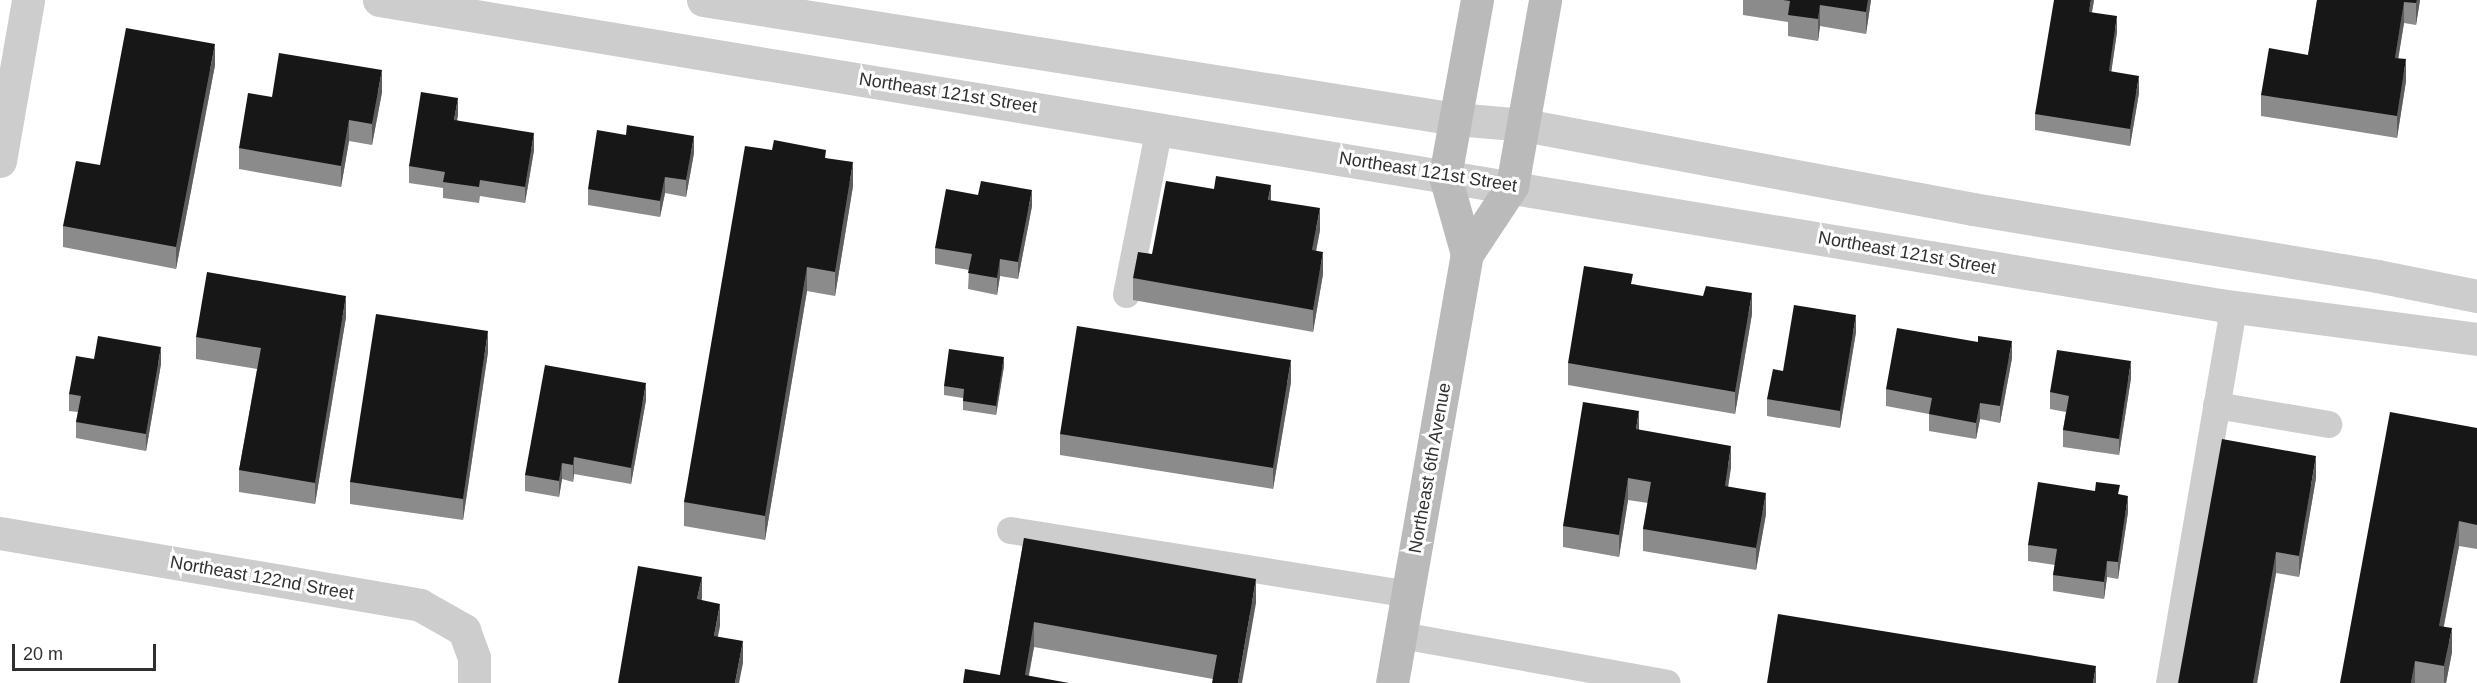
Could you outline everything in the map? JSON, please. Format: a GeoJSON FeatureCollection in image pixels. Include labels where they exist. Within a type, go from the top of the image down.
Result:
{"type":"FeatureCollection","features":[{"type":"Feature","properties":{"kind":"main road","name":"Northeast 6th Avenue"},"geometry":{"type":"LineString","coordinates":[[1467,254],[1445,176],[1477,0]]}},
{"type":"Feature","properties":{"kind":"main road","name":"Northeast 6th Avenue"},"geometry":{"type":"LineString","coordinates":[[1392,683],[1467,254],[1512,186],[1545,0]]}},
{"type":"Feature","properties":{"kind":"street"},"geometry":{"type":"LineString","coordinates":[[0,161],[28,0]]}},
{"type":"Feature","properties":{"kind":"street","name":"Northeast 121st Street"},"geometry":{"type":"LineString","coordinates":[[379,0],[1159,127],[2233,307],[2389,327],[2476,335]]}},
{"type":"Feature","properties":{"kind":"street"},"geometry":{"type":"LineString","coordinates":[[703,0],[1456,119],[1524,125],[1973,208],[2477,296]]}},
{"type":"Feature","properties":{"kind":"street","name":"Northeast 122nd Street"},"geometry":{"type":"LineString","coordinates":[[0,533],[420,605],[464,630],[474,658],[474,683]]}},
{"type":"Feature","properties":{"kind":"lane"},"geometry":{"type":"LineString","coordinates":[[1126,294],[1159,127]]}},
{"type":"Feature","properties":{"kind":"lane"},"geometry":{"type":"LineString","coordinates":[[2169,683],[2233,307]]}},
{"type":"Feature","properties":{"kind":"lane"},"geometry":{"type":"LineString","coordinates":[[2216,405],[2328,424]]}},
{"type":"Feature","properties":{"kind":"lane"},"geometry":{"type":"LineString","coordinates":[[1010,530],[1408,594]]}},
{"type":"Feature","properties":{"kind":"lane"},"geometry":{"type":"LineString","coordinates":[[1401,636],[1667,683]]}},
{"type":"Feature","properties":{"kind":"building"},"geometry":{"type":"Polygon","coordinates":[[[1783,0],[1868,0],[1866,12],[1820,5],[1818,19],[1788,15],[1790,1],[1783,0]]]}},
{"type":"Feature","properties":{"kind":"building"},"geometry":{"type":"Polygon","coordinates":[[[2054,0],[2091,0],[2089,12],[2117,16],[2109,71],[2139,76],[2130,129],[2035,114],[2054,0]]]}},
{"type":"Feature","properties":{"kind":"building"},"geometry":{"type":"Polygon","coordinates":[[[2317,0],[2417,0],[2416,3],[2404,2],[2395,58],[2406,59],[2397,116],[2261,95],[2269,48],[2308,55],[2317,0]]]}},
{"type":"Feature","properties":{"kind":"building"},"geometry":{"type":"Polygon","coordinates":[[[126,28],[215,44],[176,247],[63,226],[76,161],[100,165],[126,28]]]}},
{"type":"Feature","properties":{"kind":"building"},"geometry":{"type":"Polygon","coordinates":[[[279,53],[382,70],[372,124],[349,120],[341,166],[239,148],[248,93],[272,97],[279,53]]]}},
{"type":"Feature","properties":{"kind":"building"},"geometry":{"type":"Polygon","coordinates":[[[421,92],[458,98],[454,120],[534,133],[525,187],[480,180],[479,187],[443,182],[445,172],[409,166],[421,92]]]}},
{"type":"Feature","properties":{"kind":"building"},"geometry":{"type":"Polygon","coordinates":[[[627,125],[694,136],[686,180],[665,177],[660,201],[588,189],[597,130],[626,135],[627,125]]]}},
{"type":"Feature","properties":{"kind":"building"},"geometry":{"type":"Polygon","coordinates":[[[774,140],[826,150],[825,158],[853,162],[835,272],[807,267],[765,516],[684,502],[745,146],[772,150],[774,140]]]}},
{"type":"Feature","properties":{"kind":"building"},"geometry":{"type":"Polygon","coordinates":[[[1216,176],[1271,185],[1268,200],[1320,208],[1312,250],[1323,252],[1313,310],[1133,278],[1138,252],[1152,254],[1166,181],[1214,189],[1216,176]]]}},
{"type":"Feature","properties":{"kind":"building"},"geometry":{"type":"Polygon","coordinates":[[[981,181],[1032,190],[1018,262],[1000,259],[997,278],[968,273],[972,254],[935,248],[946,189],[978,195],[981,181]]]}},
{"type":"Feature","properties":{"kind":"building"},"geometry":{"type":"Polygon","coordinates":[[[1584,266],[1633,274],[1631,284],[1703,296],[1706,286],[1752,293],[1735,392],[1568,363],[1584,266]]]}},
{"type":"Feature","properties":{"kind":"building"},"geometry":{"type":"Polygon","coordinates":[[[207,272],[346,296],[315,483],[239,470],[261,348],[196,337],[207,272]]]}},
{"type":"Feature","properties":{"kind":"building"},"geometry":{"type":"Polygon","coordinates":[[[1794,305],[1856,315],[1840,411],[1767,399],[1773,369],[1783,371],[1794,305]]]}},
{"type":"Feature","properties":{"kind":"building"},"geometry":{"type":"Polygon","coordinates":[[[376,314],[488,331],[463,499],[350,482],[376,314]]]}},
{"type":"Feature","properties":{"kind":"building"},"geometry":{"type":"Polygon","coordinates":[[[1077,326],[1291,360],[1273,468],[1060,434],[1077,326]]]}},
{"type":"Feature","properties":{"kind":"building"},"geometry":{"type":"Polygon","coordinates":[[[1897,328],[1978,342],[1978,336],[2012,341],[2000,406],[1980,403],[1976,423],[1929,414],[1932,398],[1886,389],[1897,328]]]}},
{"type":"Feature","properties":{"kind":"building"},"geometry":{"type":"Polygon","coordinates":[[[98,336],[161,347],[146,434],[76,422],[81,396],[69,394],[76,356],[94,359],[98,336]]]}},
{"type":"Feature","properties":{"kind":"building"},"geometry":{"type":"Polygon","coordinates":[[[949,349],[1004,357],[996,406],[963,401],[964,389],[944,386],[949,349]]]}},
{"type":"Feature","properties":{"kind":"building"},"geometry":{"type":"Polygon","coordinates":[[[2057,350],[2131,361],[2119,439],[2063,430],[2069,396],[2050,392],[2057,350]]]}},
{"type":"Feature","properties":{"kind":"building"},"geometry":{"type":"Polygon","coordinates":[[[545,365],[646,383],[631,468],[574,457],[573,465],[562,463],[559,481],[525,475],[545,365]]]}},
{"type":"Feature","properties":{"kind":"building"},"geometry":{"type":"Polygon","coordinates":[[[1583,402],[1639,411],[1636,429],[1731,446],[1725,486],[1766,493],[1756,548],[1643,529],[1651,482],[1628,478],[1619,535],[1563,526],[1583,402]]]}},
{"type":"Feature","properties":{"kind":"building"},"geometry":{"type":"Polygon","coordinates":[[[2390,412],[2477,428],[2477,525],[2459,521],[2439,626],[2452,628],[2444,666],[2415,661],[2411,683],[2340,683],[2390,412]]]}},
{"type":"Feature","properties":{"kind":"building"},"geometry":{"type":"Polygon","coordinates":[[[2222,439],[2316,456],[2299,556],[2276,552],[2253,683],[2178,683],[2222,439]]]}},
{"type":"Feature","properties":{"kind":"building"},"geometry":{"type":"Polygon","coordinates":[[[2038,482],[2095,491],[2096,482],[2120,485],[2118,494],[2128,496],[2118,562],[2107,561],[2104,582],[2053,575],[2057,549],[2028,545],[2038,482]]]}},
{"type":"Feature","properties":{"kind":"building"},"geometry":{"type":"Polygon","coordinates":[[[1024,538],[1256,579],[1238,683],[1212,683],[1217,655],[1034,622],[1025,675],[1069,683],[963,683],[965,669],[1000,675],[1024,538]]]}},
{"type":"Feature","properties":{"kind":"building"},"geometry":{"type":"Polygon","coordinates":[[[638,566],[702,577],[697,599],[720,604],[714,636],[743,641],[735,683],[618,683],[638,566]]]}},
{"type":"Feature","properties":{"kind":"building"},"geometry":{"type":"Polygon","coordinates":[[[1778,614],[2096,666],[2093,683],[1767,683],[1778,614]]]}}]}
